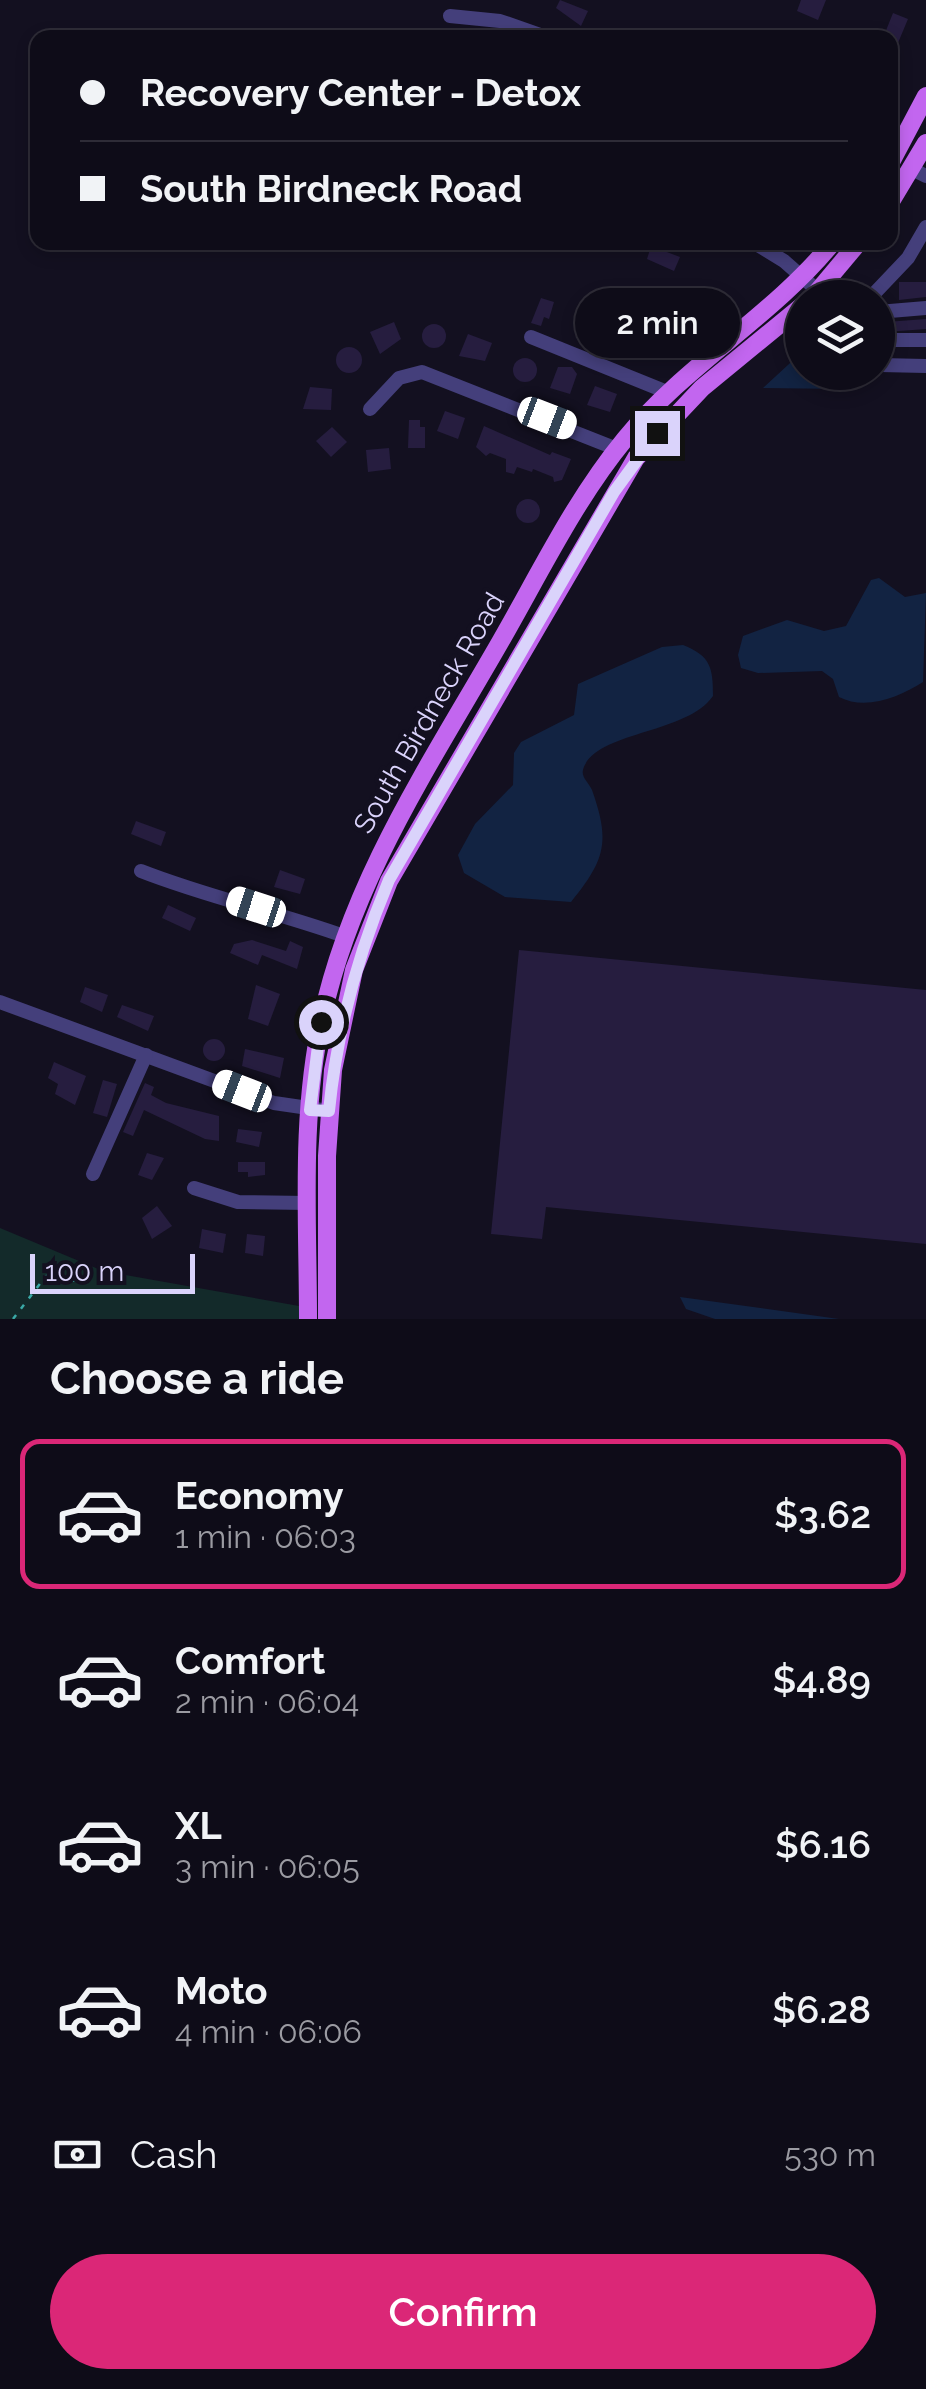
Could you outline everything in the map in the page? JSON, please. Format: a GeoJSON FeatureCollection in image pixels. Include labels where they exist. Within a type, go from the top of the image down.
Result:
{"type":"FeatureCollection","features":[{"type":"Feature","properties":{"kind":"main road"},"geometry":{"type":"LineString","coordinates":[[898,149],[926,96]]}},
{"type":"Feature","properties":{"kind":"main road"},"geometry":{"type":"LineString","coordinates":[[898,195],[919,173],[926,143]]}},
{"type":"Feature","properties":{"kind":"main road","name":"South Birdneck Road"},"geometry":{"type":"LineString","coordinates":[[328,1319],[320,1111],[321,1022],[344,936],[396,823],[617,449],[667,392],[801,278],[826,250]]}},
{"type":"Feature","properties":{"kind":"main road"},"geometry":{"type":"LineString","coordinates":[[831,280],[853,250]]}},
{"type":"Feature","properties":{"kind":"main road","name":"South Birdneck Road"},"geometry":{"type":"LineString","coordinates":[[308,1319],[308,1203],[320,1111],[347,997],[377,909],[420,822],[614,492],[657,433],[702,388],[785,320]]}},
{"type":"Feature","properties":{"kind":"street"},"geometry":{"type":"LineString","coordinates":[[450,16],[500,21],[525,30]]}},
{"type":"Feature","properties":{"kind":"street"},"geometry":{"type":"LineString","coordinates":[[887,280],[908,258],[926,228]]}},
{"type":"Feature","properties":{"kind":"street"},"geometry":{"type":"LineString","coordinates":[[763,250],[801,278]]}},
{"type":"Feature","properties":{"kind":"street"},"geometry":{"type":"LineString","coordinates":[[895,311],[926,308]]}},
{"type":"Feature","properties":{"kind":"street"},"geometry":{"type":"LineString","coordinates":[[531,337],[667,392]]}},
{"type":"Feature","properties":{"kind":"street"},"geometry":{"type":"LineString","coordinates":[[895,340],[926,340]]}},
{"type":"Feature","properties":{"kind":"street"},"geometry":{"type":"LineString","coordinates":[[895,365],[926,366]]}},
{"type":"Feature","properties":{"kind":"street"},"geometry":{"type":"LineString","coordinates":[[370,409],[399,378],[422,372],[617,449]]}},
{"type":"Feature","properties":{"kind":"street"},"geometry":{"type":"LineString","coordinates":[[141,872],[181,888],[229,898],[344,936]]}},
{"type":"Feature","properties":{"kind":"street"},"geometry":{"type":"LineString","coordinates":[[0,1002],[274,1103],[320,1111]]}},
{"type":"Feature","properties":{"kind":"street"},"geometry":{"type":"LineString","coordinates":[[93,1174],[146,1055]]}},
{"type":"Feature","properties":{"kind":"street"},"geometry":{"type":"LineString","coordinates":[[194,1188],[238,1202],[308,1203]]}},
{"type":"Feature","properties":{"kind":"path"},"geometry":{"type":"LineString","coordinates":[[14,1319],[46,1276],[75,1281]]}},
{"type":"Feature","properties":{"kind":"green space"},"geometry":{"type":"Polygon","coordinates":[[[0,1228],[103,1271],[299,1306],[299,1319],[0,1319],[0,1228]]]}},
{"type":"Feature","properties":{"kind":"water"},"geometry":{"type":"Polygon","coordinates":[[[785,368],[785,388],[763,388],[785,368]]]}},
{"type":"Feature","properties":{"kind":"water"},"geometry":{"type":"Polygon","coordinates":[[[879,578],[905,597],[926,593],[923,682],[893,697],[860,703],[839,697],[833,679],[822,671],[758,673],[741,668],[738,655],[743,636],[787,620],[824,631],[846,626],[871,580],[879,578]]]}},
{"type":"Feature","properties":{"kind":"water"},"geometry":{"type":"Polygon","coordinates":[[[683,645],[700,654],[708,664],[713,696],[683,719],[621,740],[590,757],[583,773],[598,808],[601,849],[592,874],[571,902],[505,897],[464,873],[458,855],[475,824],[513,785],[514,753],[521,742],[574,715],[578,684],[662,647],[683,645]]]}},
{"type":"Feature","properties":{"kind":"water"},"geometry":{"type":"Polygon","coordinates":[[[680,1297],[839,1319],[715,1319],[686,1309],[680,1297]]]}},
{"type":"Feature","properties":{"kind":"building"},"geometry":{"type":"Polygon","coordinates":[[[560,0],[588,11],[581,26],[556,8],[560,0]]]}},
{"type":"Feature","properties":{"kind":"building"},"geometry":{"type":"Polygon","coordinates":[[[801,0],[826,0],[818,20],[797,11],[801,0]]]}},
{"type":"Feature","properties":{"kind":"building"},"geometry":{"type":"Polygon","coordinates":[[[893,13],[908,19],[898,43],[898,30],[886,30],[893,13]]]}},
{"type":"Feature","properties":{"kind":"building"},"geometry":{"type":"Polygon","coordinates":[[[650,250],[680,257],[674,271],[647,259],[650,250]]]}},
{"type":"Feature","properties":{"kind":"building"},"geometry":{"type":"Polygon","coordinates":[[[899,282],[926,282],[926,297],[899,300],[899,282]]]}},
{"type":"Feature","properties":{"kind":"building"},"geometry":{"type":"Polygon","coordinates":[[[541,298],[554,302],[549,319],[544,317],[541,326],[531,323],[541,298]]]}},
{"type":"Feature","properties":{"kind":"building"},"geometry":{"type":"Polygon","coordinates":[[[587,307],[606,313],[599,334],[581,325],[587,307]]]}},
{"type":"Feature","properties":{"kind":"building"},"geometry":{"type":"Polygon","coordinates":[[[926,319],[926,329],[895,331],[895,321],[926,319]]]}},
{"type":"Feature","properties":{"kind":"building"},"geometry":{"type":"Polygon","coordinates":[[[394,322],[401,339],[380,354],[370,332],[394,322]]]}},
{"type":"Feature","properties":{"kind":"building"},"geometry":{"type":"Polygon","coordinates":[[[434,324],[443,327],[443,345],[434,348],[425,345],[422,336],[425,327],[434,324]]]}},
{"type":"Feature","properties":{"kind":"building"},"geometry":{"type":"Polygon","coordinates":[[[654,332],[669,347],[657,360],[640,347],[654,332]]]}},
{"type":"Feature","properties":{"kind":"building"},"geometry":{"type":"Polygon","coordinates":[[[468,334],[492,343],[485,361],[459,356],[468,334]]]}},
{"type":"Feature","properties":{"kind":"building"},"geometry":{"type":"Polygon","coordinates":[[[349,347],[358,351],[362,360],[358,369],[349,373],[340,369],[336,360],[340,351],[349,347]]]}},
{"type":"Feature","properties":{"kind":"building"},"geometry":{"type":"Polygon","coordinates":[[[525,358],[534,361],[534,379],[525,382],[516,379],[513,370],[516,361],[525,358]]]}},
{"type":"Feature","properties":{"kind":"building"},"geometry":{"type":"Polygon","coordinates":[[[558,367],[572,367],[577,374],[570,394],[550,388],[558,367]]]}},
{"type":"Feature","properties":{"kind":"building"},"geometry":{"type":"Polygon","coordinates":[[[595,386],[617,394],[610,412],[587,405],[595,386]]]}},
{"type":"Feature","properties":{"kind":"building"},"geometry":{"type":"Polygon","coordinates":[[[310,387],[332,389],[331,410],[303,409],[310,387]]]}},
{"type":"Feature","properties":{"kind":"building"},"geometry":{"type":"Polygon","coordinates":[[[445,411],[465,418],[458,439],[437,431],[445,411]]]}},
{"type":"Feature","properties":{"kind":"building"},"geometry":{"type":"Polygon","coordinates":[[[409,420],[420,420],[420,427],[425,427],[425,448],[408,448],[409,420]]]}},
{"type":"Feature","properties":{"kind":"building"},"geometry":{"type":"Polygon","coordinates":[[[484,426],[550,455],[552,452],[571,459],[562,480],[554,482],[553,477],[533,469],[532,472],[517,467],[514,474],[506,472],[506,459],[490,453],[486,456],[476,447],[484,426]]]}},
{"type":"Feature","properties":{"kind":"building"},"geometry":{"type":"Polygon","coordinates":[[[332,427],[347,442],[331,457],[316,441],[332,427]]]}},
{"type":"Feature","properties":{"kind":"building"},"geometry":{"type":"Polygon","coordinates":[[[389,448],[391,469],[368,472],[366,450],[389,448]]]}},
{"type":"Feature","properties":{"kind":"building"},"geometry":{"type":"Polygon","coordinates":[[[528,499],[537,502],[537,520],[528,523],[519,520],[516,511],[519,502],[528,499]]]}},
{"type":"Feature","properties":{"kind":"building"},"geometry":{"type":"Polygon","coordinates":[[[136,821],[166,832],[161,846],[131,834],[136,821]]]}},
{"type":"Feature","properties":{"kind":"building"},"geometry":{"type":"Polygon","coordinates":[[[280,870],[305,879],[300,894],[274,887],[280,870]]]}},
{"type":"Feature","properties":{"kind":"building"},"geometry":{"type":"Polygon","coordinates":[[[168,905],[196,918],[190,931],[162,918],[168,905]]]}},
{"type":"Feature","properties":{"kind":"building"},"geometry":{"type":"Polygon","coordinates":[[[252,940],[286,951],[290,941],[303,947],[297,969],[262,955],[258,965],[230,953],[234,944],[252,940]]]}},
{"type":"Feature","properties":{"kind":"building"},"geometry":{"type":"Polygon","coordinates":[[[519,950],[926,990],[926,1244],[546,1207],[542,1239],[491,1234],[519,950]]]}},
{"type":"Feature","properties":{"kind":"building"},"geometry":{"type":"Polygon","coordinates":[[[256,985],[280,994],[268,1026],[248,1019],[256,985]]]}},
{"type":"Feature","properties":{"kind":"building"},"geometry":{"type":"Polygon","coordinates":[[[85,987],[108,995],[102,1012],[80,1002],[85,987]]]}},
{"type":"Feature","properties":{"kind":"building"},"geometry":{"type":"Polygon","coordinates":[[[122,1005],[154,1016],[148,1031],[117,1017],[122,1005]]]}},
{"type":"Feature","properties":{"kind":"building"},"geometry":{"type":"Polygon","coordinates":[[[214,1039],[222,1042],[222,1058],[214,1061],[206,1058],[203,1050],[206,1042],[214,1039]]]}},
{"type":"Feature","properties":{"kind":"building"},"geometry":{"type":"Polygon","coordinates":[[[245,1049],[284,1058],[280,1078],[242,1066],[245,1049]]]}},
{"type":"Feature","properties":{"kind":"building"},"geometry":{"type":"Polygon","coordinates":[[[54,1062],[86,1076],[75,1105],[55,1094],[58,1084],[48,1078],[54,1062]]]}},
{"type":"Feature","properties":{"kind":"building"},"geometry":{"type":"Polygon","coordinates":[[[103,1080],[117,1084],[107,1117],[93,1113],[103,1080]]]}},
{"type":"Feature","properties":{"kind":"building"},"geometry":{"type":"Polygon","coordinates":[[[145,1083],[154,1087],[151,1095],[166,1103],[219,1116],[219,1141],[205,1139],[144,1110],[133,1136],[123,1132],[145,1083]]]}},
{"type":"Feature","properties":{"kind":"building"},"geometry":{"type":"Polygon","coordinates":[[[238,1129],[262,1132],[259,1147],[236,1142],[238,1129]]]}},
{"type":"Feature","properties":{"kind":"building"},"geometry":{"type":"Polygon","coordinates":[[[147,1153],[164,1158],[152,1180],[138,1175],[147,1153]]]}},
{"type":"Feature","properties":{"kind":"building"},"geometry":{"type":"Polygon","coordinates":[[[238,1162],[265,1162],[265,1175],[248,1177],[248,1172],[238,1172],[238,1162]]]}},
{"type":"Feature","properties":{"kind":"building"},"geometry":{"type":"Polygon","coordinates":[[[157,1206],[172,1226],[152,1239],[142,1218],[157,1206]]]}},
{"type":"Feature","properties":{"kind":"building"},"geometry":{"type":"Polygon","coordinates":[[[202,1229],[226,1234],[223,1253],[199,1248],[202,1229]]]}},
{"type":"Feature","properties":{"kind":"building"},"geometry":{"type":"Polygon","coordinates":[[[247,1234],[265,1236],[263,1256],[245,1253],[247,1234]]]}},
{"type":"Feature","properties":{"kind":"route"},"geometry":{"type":"LineString","coordinates":[[321,1022],[310,1110],[329,1111],[347,997],[362,942],[389,880],[614,492],[657,433]]}}]}
